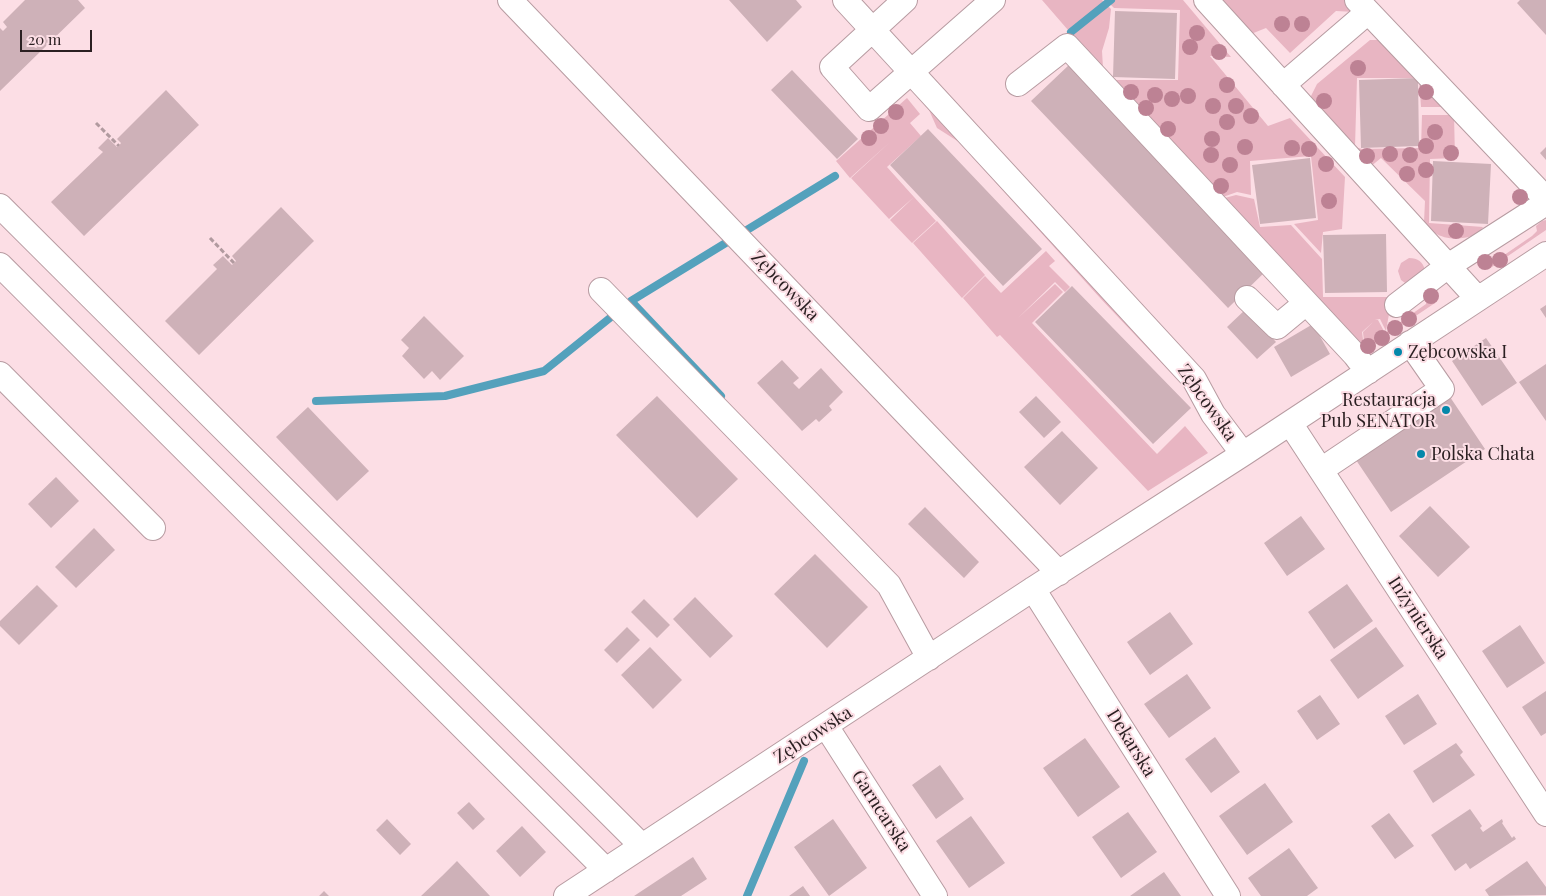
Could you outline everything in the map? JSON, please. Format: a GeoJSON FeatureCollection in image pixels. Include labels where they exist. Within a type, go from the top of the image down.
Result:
{"type":"FeatureCollection","features":[{"type":"Feature","properties":{"kind":"street","name":"Zębcowska"},"geometry":{"type":"LineString","coordinates":[[510,0],[1059,573]]}},
{"type":"Feature","properties":{"kind":"street","name":"Zębcowska"},"geometry":{"type":"LineString","coordinates":[[845,0],[1194,379],[1213,414],[1243,454]]}},
{"type":"Feature","properties":{"kind":"street"},"geometry":{"type":"LineString","coordinates":[[905,0],[832,67],[870,108],[993,0]]}},
{"type":"Feature","properties":{"kind":"street"},"geometry":{"type":"LineString","coordinates":[[1206,0],[1478,299]]}},
{"type":"Feature","properties":{"kind":"street"},"geometry":{"type":"LineString","coordinates":[[1283,85],[1362,6],[1546,201],[1448,266],[1397,305]]}},
{"type":"Feature","properties":{"kind":"street"},"geometry":{"type":"LineString","coordinates":[[1018,84],[1067,46],[1368,372]]}},
{"type":"Feature","properties":{"kind":"street"},"geometry":{"type":"LineString","coordinates":[[0,206],[642,846]]}},
{"type":"Feature","properties":{"kind":"street","name":"Zębcowska"},"geometry":{"type":"LineString","coordinates":[[566,896],[1546,254]]}},
{"type":"Feature","properties":{"kind":"street"},"geometry":{"type":"LineString","coordinates":[[0,265],[606,870]]}},
{"type":"Feature","properties":{"kind":"street"},"geometry":{"type":"LineString","coordinates":[[601,290],[889,585],[929,658]]}},
{"type":"Feature","properties":{"kind":"street"},"geometry":{"type":"LineString","coordinates":[[1248,298],[1277,327],[1306,303]]}},
{"type":"Feature","properties":{"kind":"street"},"geometry":{"type":"LineString","coordinates":[[1321,470],[1442,389],[1410,344]]}},
{"type":"Feature","properties":{"kind":"street"},"geometry":{"type":"LineString","coordinates":[[0,374],[153,528]]}},
{"type":"Feature","properties":{"kind":"street","name":"Inżynierska"},"geometry":{"type":"LineString","coordinates":[[1290,423],[1546,814]]}},
{"type":"Feature","properties":{"kind":"street","name":"Dekarska"},"geometry":{"type":"LineString","coordinates":[[1033,589],[1228,896]]}},
{"type":"Feature","properties":{"kind":"street","name":"Garncarska"},"geometry":{"type":"LineString","coordinates":[[826,726],[935,896]]}},
{"type":"Feature","properties":{"kind":"path"},"geometry":{"type":"LineString","coordinates":[[96,123],[119,146]]}},
{"type":"Feature","properties":{"kind":"path"},"geometry":{"type":"LineString","coordinates":[[210,238],[234,263]]}},
{"type":"Feature","properties":{"kind":"shaded area"},"geometry":{"type":"Polygon","coordinates":[[[1042,0],[1102,0],[1111,9],[1109,28],[1102,51],[1103,68],[1100,67],[1042,0]]]}},
{"type":"Feature","properties":{"kind":"shaded area"},"geometry":{"type":"Polygon","coordinates":[[[1106,0],[1183,0],[1231,57],[1210,56],[1268,126],[1290,118],[1345,177],[1342,229],[1323,232],[1321,253],[1294,224],[1318,220],[1311,156],[1250,161],[1251,195],[1237,192],[1220,198],[1114,80],[1178,80],[1180,10],[1114,8],[1106,0]]]}},
{"type":"Feature","properties":{"kind":"shaded area"},"geometry":{"type":"Polygon","coordinates":[[[1212,0],[1347,0],[1355,12],[1336,11],[1290,53],[1266,28],[1246,36],[1212,0]]]}},
{"type":"Feature","properties":{"kind":"shaded area"},"geometry":{"type":"Polygon","coordinates":[[[1370,40],[1379,40],[1450,107],[1421,107],[1419,78],[1357,78],[1355,147],[1362,149],[1421,148],[1422,115],[1454,115],[1455,158],[1430,159],[1429,223],[1483,227],[1474,235],[1461,238],[1447,238],[1434,232],[1424,222],[1425,201],[1381,158],[1370,167],[1313,105],[1311,96],[1317,84],[1370,40]]]}},
{"type":"Feature","properties":{"kind":"shaded area"},"geometry":{"type":"Polygon","coordinates":[[[917,97],[922,99],[1122,313],[1188,391],[1101,299],[959,142],[937,128],[929,110],[917,97]]]}},
{"type":"Feature","properties":{"kind":"shaded area"},"geometry":{"type":"Polygon","coordinates":[[[907,98],[920,114],[910,123],[921,136],[887,167],[914,197],[889,219],[851,178],[890,142],[850,178],[836,161],[907,98]]]}},
{"type":"Feature","properties":{"kind":"shaded area"},"geometry":{"type":"Polygon","coordinates":[[[1236,195],[1254,199],[1260,227],[1291,225],[1322,259],[1323,297],[1392,297],[1386,331],[1380,319],[1375,320],[1378,320],[1385,333],[1426,304],[1427,289],[1434,288],[1435,303],[1365,350],[1363,332],[1373,322],[1362,332],[1364,347],[1347,332],[1221,199],[1236,195]]]}},
{"type":"Feature","properties":{"kind":"shaded area"},"geometry":{"type":"Polygon","coordinates":[[[914,197],[936,221],[912,243],[890,220],[914,197]]]}},
{"type":"Feature","properties":{"kind":"shaded area"},"geometry":{"type":"Polygon","coordinates":[[[1546,220],[1546,230],[1489,269],[1480,263],[1483,255],[1494,262],[1532,236],[1537,231],[1536,226],[1546,220]]]}},
{"type":"Feature","properties":{"kind":"shaded area"},"geometry":{"type":"Polygon","coordinates":[[[937,221],[985,275],[962,298],[913,243],[937,221]]]}},
{"type":"Feature","properties":{"kind":"shaded area"},"geometry":{"type":"Polygon","coordinates":[[[1046,251],[1055,261],[1049,266],[1070,287],[1065,292],[1055,282],[1018,318],[1055,284],[1063,292],[1032,323],[1157,454],[1185,426],[1208,453],[1148,491],[1000,335],[997,337],[963,298],[985,276],[1001,293],[1046,251]]]}},
{"type":"Feature","properties":{"kind":"shaded area"},"geometry":{"type":"Polygon","coordinates":[[[1409,258],[1420,261],[1425,270],[1408,285],[1401,280],[1398,271],[1401,263],[1409,258]]]}},
{"type":"Feature","properties":{"kind":"building"},"geometry":{"type":"Polygon","coordinates":[[[25,0],[78,0],[85,8],[0,91],[0,28],[3,31],[7,27],[3,22],[25,0]]]}},
{"type":"Feature","properties":{"kind":"building"},"geometry":{"type":"Polygon","coordinates":[[[729,0],[796,0],[802,7],[767,42],[729,0]]]}},
{"type":"Feature","properties":{"kind":"building"},"geometry":{"type":"Polygon","coordinates":[[[1520,0],[1546,0],[1546,35],[1517,3],[1520,0]]]}},
{"type":"Feature","properties":{"kind":"building"},"geometry":{"type":"Polygon","coordinates":[[[1115,11],[1177,13],[1175,79],[1113,77],[1115,11]]]}},
{"type":"Feature","properties":{"kind":"building"},"geometry":{"type":"Polygon","coordinates":[[[1070,64],[1267,270],[1228,308],[1031,101],[1070,64]]]}},
{"type":"Feature","properties":{"kind":"building"},"geometry":{"type":"Polygon","coordinates":[[[792,70],[858,139],[837,159],[771,90],[792,70]]]}},
{"type":"Feature","properties":{"kind":"building"},"geometry":{"type":"Polygon","coordinates":[[[1418,78],[1419,146],[1361,148],[1359,80],[1418,78]]]}},
{"type":"Feature","properties":{"kind":"building"},"geometry":{"type":"Polygon","coordinates":[[[166,90],[199,125],[84,236],[51,202],[103,152],[98,148],[108,138],[117,147],[119,146],[121,143],[117,139],[166,90]]]}},
{"type":"Feature","properties":{"kind":"building"},"geometry":{"type":"Polygon","coordinates":[[[928,129],[1042,249],[1003,286],[890,165],[928,129]]]}},
{"type":"Feature","properties":{"kind":"building"},"geometry":{"type":"Polygon","coordinates":[[[1546,147],[1546,160],[1540,153],[1546,147]]]}},
{"type":"Feature","properties":{"kind":"building"},"geometry":{"type":"Polygon","coordinates":[[[1310,158],[1316,218],[1260,224],[1252,165],[1310,158]]]}},
{"type":"Feature","properties":{"kind":"building"},"geometry":{"type":"Polygon","coordinates":[[[1433,161],[1491,164],[1488,224],[1431,221],[1433,161]]]}},
{"type":"Feature","properties":{"kind":"building"},"geometry":{"type":"Polygon","coordinates":[[[281,207],[314,241],[199,355],[165,321],[217,269],[213,265],[223,256],[232,265],[236,261],[232,256],[281,207]]]}},
{"type":"Feature","properties":{"kind":"building"},"geometry":{"type":"Polygon","coordinates":[[[1386,234],[1387,292],[1325,293],[1323,235],[1386,234]]]}},
{"type":"Feature","properties":{"kind":"building"},"geometry":{"type":"Polygon","coordinates":[[[1072,286],[1191,408],[1153,444],[1035,322],[1072,286]]]}},
{"type":"Feature","properties":{"kind":"building"},"geometry":{"type":"Polygon","coordinates":[[[1546,305],[1546,318],[1540,309],[1546,305]]]}},
{"type":"Feature","properties":{"kind":"building"},"geometry":{"type":"Polygon","coordinates":[[[1246,309],[1276,342],[1257,359],[1227,327],[1246,309]]]}},
{"type":"Feature","properties":{"kind":"building"},"geometry":{"type":"Polygon","coordinates":[[[424,316],[464,356],[440,380],[432,371],[424,379],[402,356],[409,348],[401,340],[424,316]]]}},
{"type":"Feature","properties":{"kind":"building"},"geometry":{"type":"Polygon","coordinates":[[[1313,324],[1330,354],[1291,377],[1274,347],[1313,324]]]}},
{"type":"Feature","properties":{"kind":"building"},"geometry":{"type":"Polygon","coordinates":[[[1486,338],[1517,383],[1482,406],[1452,361],[1486,338]]]}},
{"type":"Feature","properties":{"kind":"building"},"geometry":{"type":"Polygon","coordinates":[[[782,360],[799,378],[793,383],[799,389],[821,368],[843,392],[829,406],[832,410],[819,422],[816,419],[802,431],[757,383],[782,360]]]}},
{"type":"Feature","properties":{"kind":"building"},"geometry":{"type":"Polygon","coordinates":[[[1546,364],[1546,421],[1519,382],[1546,364]]]}},
{"type":"Feature","properties":{"kind":"building"},"geometry":{"type":"Polygon","coordinates":[[[657,396],[738,479],[697,518],[616,435],[657,396]]]}},
{"type":"Feature","properties":{"kind":"building"},"geometry":{"type":"Polygon","coordinates":[[[1036,396],[1061,422],[1044,438],[1019,412],[1036,396]]]}},
{"type":"Feature","properties":{"kind":"building","name":"Polska Chata"},"geometry":{"type":"Polygon","coordinates":[[[1450,397],[1485,449],[1391,512],[1356,460],[1450,397]]]}},
{"type":"Feature","properties":{"kind":"building"},"geometry":{"type":"Polygon","coordinates":[[[308,407],[369,471],[337,501],[276,437],[308,407]]]}},
{"type":"Feature","properties":{"kind":"building"},"geometry":{"type":"Polygon","coordinates":[[[1062,431],[1098,468],[1060,505],[1024,467],[1062,431]]]}},
{"type":"Feature","properties":{"kind":"building"},"geometry":{"type":"Polygon","coordinates":[[[56,477],[79,501],[51,528],[28,504],[56,477]]]}},
{"type":"Feature","properties":{"kind":"building"},"geometry":{"type":"Polygon","coordinates":[[[1430,506],[1470,547],[1438,577],[1399,536],[1430,506]]]}},
{"type":"Feature","properties":{"kind":"building"},"geometry":{"type":"Polygon","coordinates":[[[925,507],[979,562],[964,578],[908,524],[925,507]]]}},
{"type":"Feature","properties":{"kind":"building"},"geometry":{"type":"Polygon","coordinates":[[[1301,516],[1325,549],[1287,576],[1264,543],[1301,516]]]}},
{"type":"Feature","properties":{"kind":"building"},"geometry":{"type":"Polygon","coordinates":[[[94,528],[115,550],[76,588],[55,567],[94,528]]]}},
{"type":"Feature","properties":{"kind":"building"},"geometry":{"type":"Polygon","coordinates":[[[815,554],[868,607],[827,648],[774,594],[815,554]]]}},
{"type":"Feature","properties":{"kind":"building"},"geometry":{"type":"Polygon","coordinates":[[[1347,584],[1373,621],[1334,649],[1308,612],[1347,584]]]}},
{"type":"Feature","properties":{"kind":"building"},"geometry":{"type":"Polygon","coordinates":[[[37,585],[58,606],[19,645],[0,626],[0,621],[37,585]]]}},
{"type":"Feature","properties":{"kind":"building"},"geometry":{"type":"Polygon","coordinates":[[[695,597],[733,636],[710,658],[673,619],[695,597]]]}},
{"type":"Feature","properties":{"kind":"building"},"geometry":{"type":"Polygon","coordinates":[[[644,599],[670,625],[657,638],[631,612],[644,599]]]}},
{"type":"Feature","properties":{"kind":"building"},"geometry":{"type":"Polygon","coordinates":[[[1170,612],[1193,644],[1150,675],[1127,642],[1170,612]]]}},
{"type":"Feature","properties":{"kind":"building"},"geometry":{"type":"Polygon","coordinates":[[[1520,625],[1545,663],[1507,688],[1482,651],[1520,625]]]}},
{"type":"Feature","properties":{"kind":"building"},"geometry":{"type":"Polygon","coordinates":[[[627,627],[640,640],[617,663],[604,650],[627,627]]]}},
{"type":"Feature","properties":{"kind":"building"},"geometry":{"type":"Polygon","coordinates":[[[1376,627],[1404,666],[1358,699],[1330,660],[1376,627]]]}},
{"type":"Feature","properties":{"kind":"building"},"geometry":{"type":"Polygon","coordinates":[[[650,647],[682,680],[653,709],[621,675],[650,647]]]}},
{"type":"Feature","properties":{"kind":"building"},"geometry":{"type":"Polygon","coordinates":[[[1187,674],[1211,708],[1169,738],[1144,704],[1187,674]]]}},
{"type":"Feature","properties":{"kind":"building"},"geometry":{"type":"Polygon","coordinates":[[[1546,691],[1546,733],[1541,736],[1522,707],[1546,691]]]}},
{"type":"Feature","properties":{"kind":"building"},"geometry":{"type":"Polygon","coordinates":[[[1418,694],[1437,724],[1404,745],[1385,716],[1418,694]]]}},
{"type":"Feature","properties":{"kind":"building"},"geometry":{"type":"Polygon","coordinates":[[[1320,695],[1340,724],[1317,740],[1297,711],[1320,695]]]}},
{"type":"Feature","properties":{"kind":"building"},"geometry":{"type":"Polygon","coordinates":[[[1215,737],[1240,772],[1211,793],[1185,759],[1215,737]]]}},
{"type":"Feature","properties":{"kind":"building"},"geometry":{"type":"Polygon","coordinates":[[[1085,738],[1120,787],[1078,817],[1043,768],[1085,738]]]}},
{"type":"Feature","properties":{"kind":"building"},"geometry":{"type":"Polygon","coordinates":[[[1456,743],[1463,752],[1460,755],[1475,775],[1433,803],[1413,771],[1456,743]]]}},
{"type":"Feature","properties":{"kind":"building"},"geometry":{"type":"Polygon","coordinates":[[[940,765],[964,799],[936,819],[912,785],[940,765]]]}},
{"type":"Feature","properties":{"kind":"building"},"geometry":{"type":"Polygon","coordinates":[[[1265,783],[1293,822],[1247,855],[1219,816],[1265,783]]]}},
{"type":"Feature","properties":{"kind":"building"},"geometry":{"type":"Polygon","coordinates":[[[469,802],[485,819],[473,830],[457,813],[469,802]]]}},
{"type":"Feature","properties":{"kind":"building"},"geometry":{"type":"Polygon","coordinates":[[[1470,809],[1482,826],[1480,828],[1483,832],[1502,819],[1502,823],[1512,838],[1514,836],[1516,839],[1470,869],[1466,863],[1455,871],[1431,835],[1470,809]]]}},
{"type":"Feature","properties":{"kind":"building"},"geometry":{"type":"Polygon","coordinates":[[[1128,812],[1157,852],[1121,878],[1092,837],[1128,812]]]}},
{"type":"Feature","properties":{"kind":"building"},"geometry":{"type":"Polygon","coordinates":[[[1389,813],[1414,846],[1395,859],[1371,826],[1389,813]]]}},
{"type":"Feature","properties":{"kind":"building"},"geometry":{"type":"Polygon","coordinates":[[[971,816],[1005,863],[969,888],[936,841],[971,816]]]}},
{"type":"Feature","properties":{"kind":"building"},"geometry":{"type":"Polygon","coordinates":[[[387,819],[411,844],[400,855],[376,830],[387,819]]]}},
{"type":"Feature","properties":{"kind":"building"},"geometry":{"type":"Polygon","coordinates":[[[833,819],[867,868],[829,896],[794,847],[833,819]]]}},
{"type":"Feature","properties":{"kind":"building"},"geometry":{"type":"Polygon","coordinates":[[[522,826],[546,852],[520,877],[496,851],[522,826]]]}},
{"type":"Feature","properties":{"kind":"building"},"geometry":{"type":"Polygon","coordinates":[[[1289,848],[1318,888],[1307,896],[1261,896],[1248,878],[1289,848]]]}},
{"type":"Feature","properties":{"kind":"building"},"geometry":{"type":"Polygon","coordinates":[[[693,857],[707,879],[681,896],[634,896],[693,857]]]}},
{"type":"Feature","properties":{"kind":"building"},"geometry":{"type":"Polygon","coordinates":[[[457,861],[490,896],[421,896],[442,876],[457,861]]]}},
{"type":"Feature","properties":{"kind":"building"},"geometry":{"type":"Polygon","coordinates":[[[1527,861],[1546,887],[1546,895],[1489,896],[1485,890],[1527,861]]]}},
{"type":"Feature","properties":{"kind":"building"},"geometry":{"type":"Polygon","coordinates":[[[1164,872],[1181,896],[1130,896],[1164,872]]]}},
{"type":"Feature","properties":{"kind":"building"},"geometry":{"type":"Polygon","coordinates":[[[803,886],[810,896],[789,896],[803,886]]]}},
{"type":"Feature","properties":{"kind":"building"},"geometry":{"type":"Polygon","coordinates":[[[324,891],[329,896],[319,896],[324,891]]]}},
{"type":"Feature","properties":{"kind":"waterway"},"geometry":{"type":"LineString","coordinates":[[1071,32],[1111,0]]}},
{"type":"Feature","properties":{"kind":"waterway"},"geometry":{"type":"LineString","coordinates":[[631,301],[835,176]]}},
{"type":"Feature","properties":{"kind":"waterway"},"geometry":{"type":"LineString","coordinates":[[316,401],[445,396],[544,371],[631,301],[721,396]]}},
{"type":"Feature","properties":{"kind":"waterway"},"geometry":{"type":"LineString","coordinates":[[747,896],[804,761]]}},
{"type":"Feature","properties":{"kind":"place","name":"Zębcowska I"},"geometry":{"type":"Point","coordinates":[1398,352]}},
{"type":"Feature","properties":{"kind":"place","name":"Restauracja Pub SENATOR"},"geometry":{"type":"Point","coordinates":[1446,410]}},
{"type":"Feature","properties":{"kind":"place","name":"Polska Chata"},"geometry":{"type":"Point","coordinates":[1421,454]}}]}
